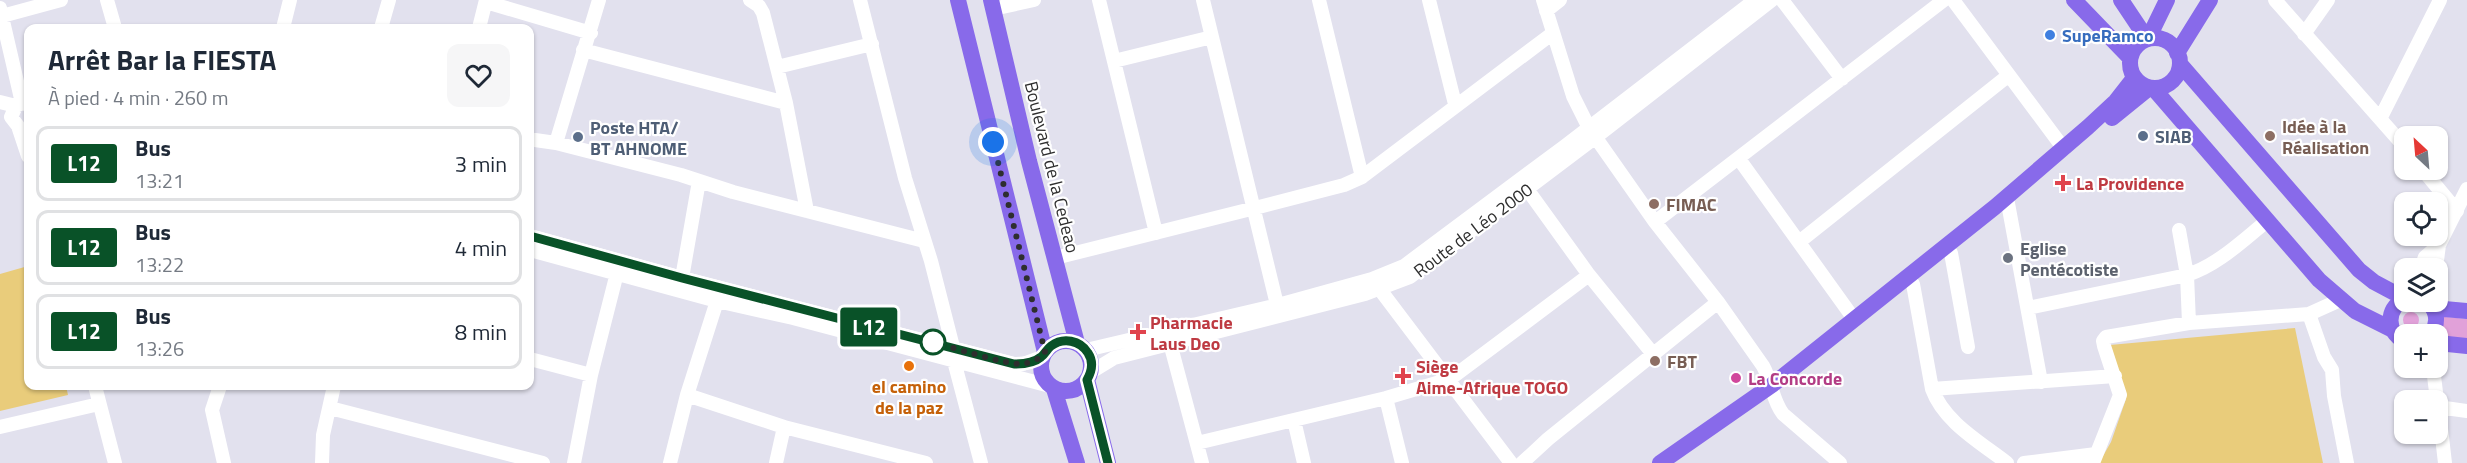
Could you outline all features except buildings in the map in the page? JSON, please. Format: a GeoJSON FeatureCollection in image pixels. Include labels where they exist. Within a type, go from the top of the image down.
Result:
{"type":"FeatureCollection","features":[{"type":"Feature","properties":{"kind":"main road"},"geometry":{"type":"LineString","coordinates":[[957,0],[1044,354],[1041,373],[1052,387],[1077,463]]}},
{"type":"Feature","properties":{"kind":"main road"},"geometry":{"type":"LineString","coordinates":[[2074,0],[2130,58]]}},
{"type":"Feature","properties":{"kind":"main road"},"geometry":{"type":"LineString","coordinates":[[2121,0],[2148,38],[2168,42],[2179,58],[2360,270],[2374,282],[2394,293]]}},
{"type":"Feature","properties":{"kind":"main road"},"geometry":{"type":"LineString","coordinates":[[2167,0],[2148,38],[2134,49],[2130,58],[2129,65],[2134,78],[2151,88],[2319,280],[2340,300],[2370,321],[2394,333]]}},
{"type":"Feature","properties":{"kind":"main road"},"geometry":{"type":"LineString","coordinates":[[1660,463],[1773,391],[1854,319],[2008,202],[2151,88],[2169,84],[2178,72],[2179,58],[2210,0]]}},
{"type":"Feature","properties":{"kind":"main road","name":"Boulevard de la Cedeao"},"geometry":{"type":"LineString","coordinates":[[992,5],[1054,258],[1082,346]]}},
{"type":"Feature","properties":{"kind":"main road"},"geometry":{"type":"LineString","coordinates":[[1680,463],[1951,253],[2116,101],[2134,78]]}},
{"type":"Feature","properties":{"kind":"main road"},"geometry":{"type":"LineString","coordinates":[[2448,307],[2467,311]]}},
{"type":"Feature","properties":{"kind":"main road"},"geometry":{"type":"LineString","coordinates":[[2394,308],[2391,315],[2394,324]]}},
{"type":"Feature","properties":{"kind":"main road"},"geometry":{"type":"LineString","coordinates":[[1044,354],[1059,341],[1082,346],[1090,357],[1089,376],[1108,463]]}},
{"type":"Feature","properties":{"kind":"main road"},"geometry":{"type":"LineString","coordinates":[[2448,344],[2467,346]]}},
{"type":"Feature","properties":{"kind":"main road"},"geometry":{"type":"LineString","coordinates":[[1052,387],[1061,391],[1076,390],[1089,376]]}},
{"type":"Feature","properties":{"kind":"street"},"geometry":{"type":"LineString","coordinates":[[24,136],[19,112],[14,47],[7,34],[1,12],[61,0]]}},
{"type":"Feature","properties":{"kind":"street"},"geometry":{"type":"LineString","coordinates":[[107,0],[114,24]]}},
{"type":"Feature","properties":{"kind":"street"},"geometry":{"type":"LineString","coordinates":[[284,24],[290,0]]}},
{"type":"Feature","properties":{"kind":"street"},"geometry":{"type":"LineString","coordinates":[[382,24],[389,0]]}},
{"type":"Feature","properties":{"kind":"street"},"geometry":{"type":"LineString","coordinates":[[556,143],[583,50],[591,33],[599,0]]}},
{"type":"Feature","properties":{"kind":"street"},"geometry":{"type":"LineString","coordinates":[[750,0],[763,13],[786,103],[807,211]]}},
{"type":"Feature","properties":{"kind":"street"},"geometry":{"type":"LineString","coordinates":[[860,0],[902,170],[924,241],[981,463]]}},
{"type":"Feature","properties":{"kind":"street"},"geometry":{"type":"LineString","coordinates":[[992,5],[1034,0]]}},
{"type":"Feature","properties":{"kind":"street"},"geometry":{"type":"LineString","coordinates":[[1099,0],[1156,233]]}},
{"type":"Feature","properties":{"kind":"street"},"geometry":{"type":"LineString","coordinates":[[1203,0],[1279,310]]}},
{"type":"Feature","properties":{"kind":"street"},"geometry":{"type":"LineString","coordinates":[[1319,0],[1362,177]]}},
{"type":"Feature","properties":{"kind":"street"},"geometry":{"type":"LineString","coordinates":[[1429,0],[1455,104]]}},
{"type":"Feature","properties":{"kind":"street"},"geometry":{"type":"LineString","coordinates":[[1560,0],[1545,6],[1573,96],[1592,133],[1655,222],[1718,302],[1763,366],[1783,414],[1840,463]]}},
{"type":"Feature","properties":{"kind":"street","name":"Route de Léo 2000"},"geometry":{"type":"LineString","coordinates":[[1089,376],[1114,358],[1279,310],[1410,277],[1527,189],[1755,0]]}},
{"type":"Feature","properties":{"kind":"street","name":"Route de Léo 2000"},"geometry":{"type":"LineString","coordinates":[[1376,284],[1592,133],[1772,0]]}},
{"type":"Feature","properties":{"kind":"street"},"geometry":{"type":"LineString","coordinates":[[1782,0],[1842,79]]}},
{"type":"Feature","properties":{"kind":"street"},"geometry":{"type":"LineString","coordinates":[[1655,222],[1944,0]]}},
{"type":"Feature","properties":{"kind":"street"},"geometry":{"type":"LineString","coordinates":[[1953,0],[2064,149]]}},
{"type":"Feature","properties":{"kind":"street"},"geometry":{"type":"LineString","coordinates":[[2275,0],[2394,134]]}},
{"type":"Feature","properties":{"kind":"street"},"geometry":{"type":"LineString","coordinates":[[2304,34],[2328,0]]}},
{"type":"Feature","properties":{"kind":"street"},"geometry":{"type":"LineString","coordinates":[[2380,118],[2440,0]]}},
{"type":"Feature","properties":{"kind":"street"},"geometry":{"type":"LineString","coordinates":[[479,24],[486,1],[591,33]]}},
{"type":"Feature","properties":{"kind":"street"},"geometry":{"type":"LineString","coordinates":[[1054,258],[1255,208],[1362,177],[1381,165],[1455,104],[1553,33]]}},
{"type":"Feature","properties":{"kind":"street"},"geometry":{"type":"LineString","coordinates":[[1114,61],[1212,37]]}},
{"type":"Feature","properties":{"kind":"street"},"geometry":{"type":"LineString","coordinates":[[777,67],[872,44]]}},
{"type":"Feature","properties":{"kind":"street"},"geometry":{"type":"LineString","coordinates":[[583,50],[786,103]]}},
{"type":"Feature","properties":{"kind":"street"},"geometry":{"type":"LineString","coordinates":[[1799,242],[2009,75]]}},
{"type":"Feature","properties":{"kind":"street"},"geometry":{"type":"LineString","coordinates":[[0,102],[19,112]]}},
{"type":"Feature","properties":{"kind":"street"},"geometry":{"type":"LineString","coordinates":[[535,140],[556,143],[924,241]]}},
{"type":"Feature","properties":{"kind":"street"},"geometry":{"type":"LineString","coordinates":[[1738,159],[1854,319]]}},
{"type":"Feature","properties":{"kind":"street"},"geometry":{"type":"LineString","coordinates":[[2431,180],[2457,211]]}},
{"type":"Feature","properties":{"kind":"street"},"geometry":{"type":"LineString","coordinates":[[682,278],[699,182]]}},
{"type":"Feature","properties":{"kind":"street"},"geometry":{"type":"LineString","coordinates":[[1527,189],[1589,275],[1653,354]]}},
{"type":"Feature","properties":{"kind":"street"},"geometry":{"type":"LineString","coordinates":[[2448,228],[2466,193]]}},
{"type":"Feature","properties":{"kind":"street"},"geometry":{"type":"LineString","coordinates":[[2008,202],[2041,382]]}},
{"type":"Feature","properties":{"kind":"street"},"geometry":{"type":"LineString","coordinates":[[2028,308],[2187,275],[2206,267],[2229,252],[2267,221]]}},
{"type":"Feature","properties":{"kind":"street"},"geometry":{"type":"LineString","coordinates":[[2179,230],[2187,275],[2189,323]]}},
{"type":"Feature","properties":{"kind":"street"},"geometry":{"type":"LineString","coordinates":[[534,237],[954,354],[1052,387]]}},
{"type":"Feature","properties":{"kind":"street"},"geometry":{"type":"LineString","coordinates":[[2425,258],[2438,246]]}},
{"type":"Feature","properties":{"kind":"street"},"geometry":{"type":"LineString","coordinates":[[534,251],[717,301],[954,354],[1023,364],[1044,354]]}},
{"type":"Feature","properties":{"kind":"street"},"geometry":{"type":"LineString","coordinates":[[1951,253],[1968,347]]}},
{"type":"Feature","properties":{"kind":"street"},"geometry":{"type":"LineString","coordinates":[[574,463],[591,375],[617,273]]}},
{"type":"Feature","properties":{"kind":"street"},"geometry":{"type":"LineString","coordinates":[[1197,443],[1386,398],[1450,379],[1589,275]]}},
{"type":"Feature","properties":{"kind":"street"},"geometry":{"type":"LineString","coordinates":[[1376,284],[1450,379],[1511,463]]}},
{"type":"Feature","properties":{"kind":"street"},"geometry":{"type":"LineString","coordinates":[[1913,284],[1932,389],[1938,405],[1949,417],[2007,463]]}},
{"type":"Feature","properties":{"kind":"street"},"geometry":{"type":"LineString","coordinates":[[2024,463],[2095,459],[2121,395],[2104,346],[2103,341],[2106,337],[2189,323],[2309,314],[2340,300]]}},
{"type":"Feature","properties":{"kind":"street"},"geometry":{"type":"LineString","coordinates":[[670,463],[687,395],[717,301]]}},
{"type":"Feature","properties":{"kind":"street"},"geometry":{"type":"LineString","coordinates":[[1522,463],[1548,439],[1718,302]]}},
{"type":"Feature","properties":{"kind":"street","name":"Route de Léo 2000"},"geometry":{"type":"LineString","coordinates":[[1082,346],[1279,310]]}},
{"type":"Feature","properties":{"kind":"street"},"geometry":{"type":"LineString","coordinates":[[2309,314],[2324,357],[2332,370],[2334,396],[2347,463]]}},
{"type":"Feature","properties":{"kind":"street"},"geometry":{"type":"LineString","coordinates":[[1170,343],[1202,463]]}},
{"type":"Feature","properties":{"kind":"street"},"geometry":{"type":"LineString","coordinates":[[534,360],[591,375]]}},
{"type":"Feature","properties":{"kind":"street"},"geometry":{"type":"LineString","coordinates":[[1932,389],[2115,376]]}},
{"type":"Feature","properties":{"kind":"street"},"geometry":{"type":"LineString","coordinates":[[98,390],[99,404],[115,463]]}},
{"type":"Feature","properties":{"kind":"street"},"geometry":{"type":"LineString","coordinates":[[219,390],[212,410],[224,463]]}},
{"type":"Feature","properties":{"kind":"street"},"geometry":{"type":"LineString","coordinates":[[322,463],[322,435],[333,390]]}},
{"type":"Feature","properties":{"kind":"street"},"geometry":{"type":"LineString","coordinates":[[687,395],[784,427],[926,463]]}},
{"type":"Feature","properties":{"kind":"street"},"geometry":{"type":"LineString","coordinates":[[1386,398],[1402,463]]}},
{"type":"Feature","properties":{"kind":"street"},"geometry":{"type":"LineString","coordinates":[[0,427],[99,404]]}},
{"type":"Feature","properties":{"kind":"street"},"geometry":{"type":"LineString","coordinates":[[330,408],[543,463]]}},
{"type":"Feature","properties":{"kind":"street"},"geometry":{"type":"LineString","coordinates":[[2448,408],[2467,411]]}},
{"type":"Feature","properties":{"kind":"street"},"geometry":{"type":"LineString","coordinates":[[1294,420],[1304,463]]}},
{"type":"Feature","properties":{"kind":"street"},"geometry":{"type":"LineString","coordinates":[[776,463],[784,427]]}},
{"type":"Feature","properties":{"kind":"street"},"geometry":{"type":"LineString","coordinates":[[2443,444],[2445,463]]}},
{"type":"Feature","properties":{"kind":"shaded area"},"geometry":{"type":"Polygon","coordinates":[[[24,267],[24,390],[67,390],[68,395],[0,411],[0,274],[24,267]]]}},
{"type":"Feature","properties":{"kind":"shaded area"},"geometry":{"type":"Polygon","coordinates":[[[2411,312],[2417,314],[2418,324],[2404,324],[2405,314],[2411,312]]]}},
{"type":"Feature","properties":{"kind":"shaded area"},"geometry":{"type":"Polygon","coordinates":[[[2438,316],[2467,319],[2467,339],[2448,337],[2448,324],[2437,324],[2438,316]]]}},
{"type":"Feature","properties":{"kind":"shaded area"},"geometry":{"type":"Polygon","coordinates":[[[2295,328],[2323,463],[2099,463],[2111,442],[2126,399],[2109,352],[2110,345],[2295,328]]]}},
{"type":"Feature","properties":{"kind":"bus line","name":"L12"},"geometry":{"type":"LineString","coordinates":[[534,237],[1014,364],[1023,364],[1042,357],[1051,345],[1059,341],[1068,340],[1077,343],[1086,350],[1092,364],[1087,380],[1108,463]]}},
{"type":"Feature","properties":{"kind":"place","name":"SupeRamco"},"geometry":{"type":"Point","coordinates":[2050,35]}},
{"type":"Feature","properties":{"kind":"place","name":"SIAB"},"geometry":{"type":"Point","coordinates":[2143,136]}},
{"type":"Feature","properties":{"kind":"place","name":"Idée à la Réalisation"},"geometry":{"type":"Point","coordinates":[2270,136]}},
{"type":"Feature","properties":{"kind":"place","name":"Poste HTA/ BT AHNOME"},"geometry":{"type":"Point","coordinates":[578,137]}},
{"type":"Feature","properties":{"kind":"place","name":"La Providence"},"geometry":{"type":"Point","coordinates":[2063,183]}},
{"type":"Feature","properties":{"kind":"place","name":"FIMAC"},"geometry":{"type":"Point","coordinates":[1654,204]}},
{"type":"Feature","properties":{"kind":"place","name":"Eglise Pentécotiste"},"geometry":{"type":"Point","coordinates":[2008,258]}},
{"type":"Feature","properties":{"kind":"place","name":"Pharmacie Laus Deo"},"geometry":{"type":"Point","coordinates":[1138,332]}},
{"type":"Feature","properties":{"kind":"place","name":"FBT"},"geometry":{"type":"Point","coordinates":[1655,361]}},
{"type":"Feature","properties":{"kind":"place","name":"el camino de la paz"},"geometry":{"type":"Point","coordinates":[909,366]}},
{"type":"Feature","properties":{"kind":"place","name":"Siège Aime-Afrique TOGO"},"geometry":{"type":"Point","coordinates":[1403,376]}},
{"type":"Feature","properties":{"kind":"place","name":"La Concorde"},"geometry":{"type":"Point","coordinates":[1736,378]}},
{"type":"Feature","properties":{"kind":"route"},"geometry":{"type":"LineString","coordinates":[[933,342],[1014,364],[1032,361],[1042,357],[1045,352],[993,142]]}}]}
